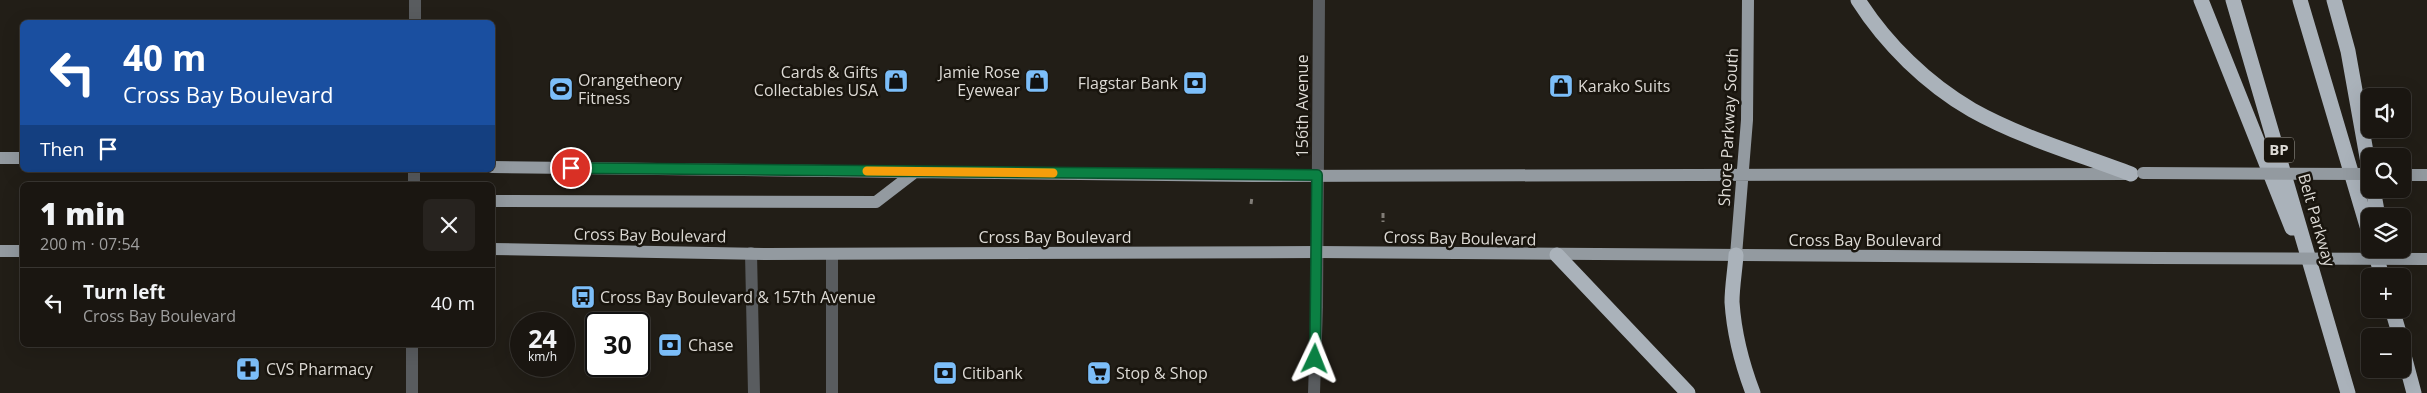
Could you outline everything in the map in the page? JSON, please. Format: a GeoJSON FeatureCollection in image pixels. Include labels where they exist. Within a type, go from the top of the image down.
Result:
{"type":"FeatureCollection","features":[{"type":"Feature","properties":{"kind":"highway"},"geometry":{"type":"LineString","coordinates":[[1858,0],[1878,27],[1922,73],[1973,110],[2024,134],[2137,173]]}},
{"type":"Feature","properties":{"kind":"highway"},"geometry":{"type":"LineString","coordinates":[[2201,0],[2322,301]]}},
{"type":"Feature","properties":{"kind":"highway","name":"Belt Parkway"},"geometry":{"type":"LineString","coordinates":[[2234,0],[2348,393]]}},
{"type":"Feature","properties":{"kind":"highway"},"geometry":{"type":"LineString","coordinates":[[2300,0],[2362,208]]}},
{"type":"Feature","properties":{"kind":"highway"},"geometry":{"type":"LineString","coordinates":[[2334,0],[2348,51],[2365,148]]}},
{"type":"Feature","properties":{"kind":"highway"},"geometry":{"type":"LineString","coordinates":[[1557,255],[1688,393]]}},
{"type":"Feature","properties":{"kind":"highway"},"geometry":{"type":"LineString","coordinates":[[1736,255],[1732,301],[1741,356],[1753,393]]}},
{"type":"Feature","properties":{"kind":"highway"},"geometry":{"type":"LineString","coordinates":[[2410,378],[2414,393]]}},
{"type":"Feature","properties":{"kind":"main road","name":"Shore Parkway South"},"geometry":{"type":"LineString","coordinates":[[1736,255],[1747,120],[1748,0]]}},
{"type":"Feature","properties":{"kind":"main road"},"geometry":{"type":"LineString","coordinates":[[0,158],[20,158]]}},
{"type":"Feature","properties":{"kind":"main road"},"geometry":{"type":"LineString","coordinates":[[495,167],[1317,175],[2361,174]]}},
{"type":"Feature","properties":{"kind":"main road"},"geometry":{"type":"LineString","coordinates":[[495,202],[876,202],[915,172]]}},
{"type":"Feature","properties":{"kind":"main road"},"geometry":{"type":"LineString","coordinates":[[2411,175],[2427,175]]}},
{"type":"Feature","properties":{"kind":"main road","name":"Cross Bay Boulevard"},"geometry":{"type":"LineString","coordinates":[[495,249],[832,254],[1317,252],[1557,255],[2427,258]]}},
{"type":"Feature","properties":{"kind":"main road"},"geometry":{"type":"LineString","coordinates":[[0,251],[20,251]]}},
{"type":"Feature","properties":{"kind":"street"},"geometry":{"type":"LineString","coordinates":[[415,0],[415,20]]}},
{"type":"Feature","properties":{"kind":"street","name":"156th Avenue"},"geometry":{"type":"LineString","coordinates":[[1314,393],[1319,0]]}},
{"type":"Feature","properties":{"kind":"street"},"geometry":{"type":"LineString","coordinates":[[751,253],[754,393]]}},
{"type":"Feature","properties":{"kind":"street"},"geometry":{"type":"LineString","coordinates":[[832,254],[832,393]]}},
{"type":"Feature","properties":{"kind":"street"},"geometry":{"type":"LineString","coordinates":[[412,347],[412,393]]}},
{"type":"Feature","properties":{"kind":"path"},"geometry":{"type":"LineString","coordinates":[[1383,213],[1384,222]]}},
{"type":"Feature","properties":{"kind":"slow traffic"},"geometry":{"type":"LineString","coordinates":[[867,171],[1053,173]]}},
{"type":"Feature","properties":{"kind":"place","name":"Cards & Gifts Collectables USA"},"geometry":{"type":"Point","coordinates":[896,81]}},
{"type":"Feature","properties":{"kind":"place","name":"Jamie Rose Eyewear"},"geometry":{"type":"Point","coordinates":[1037,81]}},
{"type":"Feature","properties":{"kind":"place","name":"Flagstar Bank"},"geometry":{"type":"Point","coordinates":[1195,83]}},
{"type":"Feature","properties":{"kind":"place","name":"Karako Suits"},"geometry":{"type":"Point","coordinates":[1561,86]}},
{"type":"Feature","properties":{"kind":"place","name":"Orangetheory Fitness"},"geometry":{"type":"Point","coordinates":[561,89]}},
{"type":"Feature","properties":{"kind":"place","name":"Cross Bay Boulevard & 157th Avenue"},"geometry":{"type":"Point","coordinates":[583,297]}},
{"type":"Feature","properties":{"kind":"place","name":"Chase"},"geometry":{"type":"Point","coordinates":[670,345]}},
{"type":"Feature","properties":{"kind":"place","name":"CVS Pharmacy"},"geometry":{"type":"Point","coordinates":[248,369]}},
{"type":"Feature","properties":{"kind":"place","name":"Citibank"},"geometry":{"type":"Point","coordinates":[945,373]}},
{"type":"Feature","properties":{"kind":"place","name":"Stop & Shop"},"geometry":{"type":"Point","coordinates":[1099,373]}},
{"type":"Feature","properties":{"kind":"route"},"geometry":{"type":"LineString","coordinates":[[571,168],[1252,176],[1317,175],[1315,359]]}}]}
